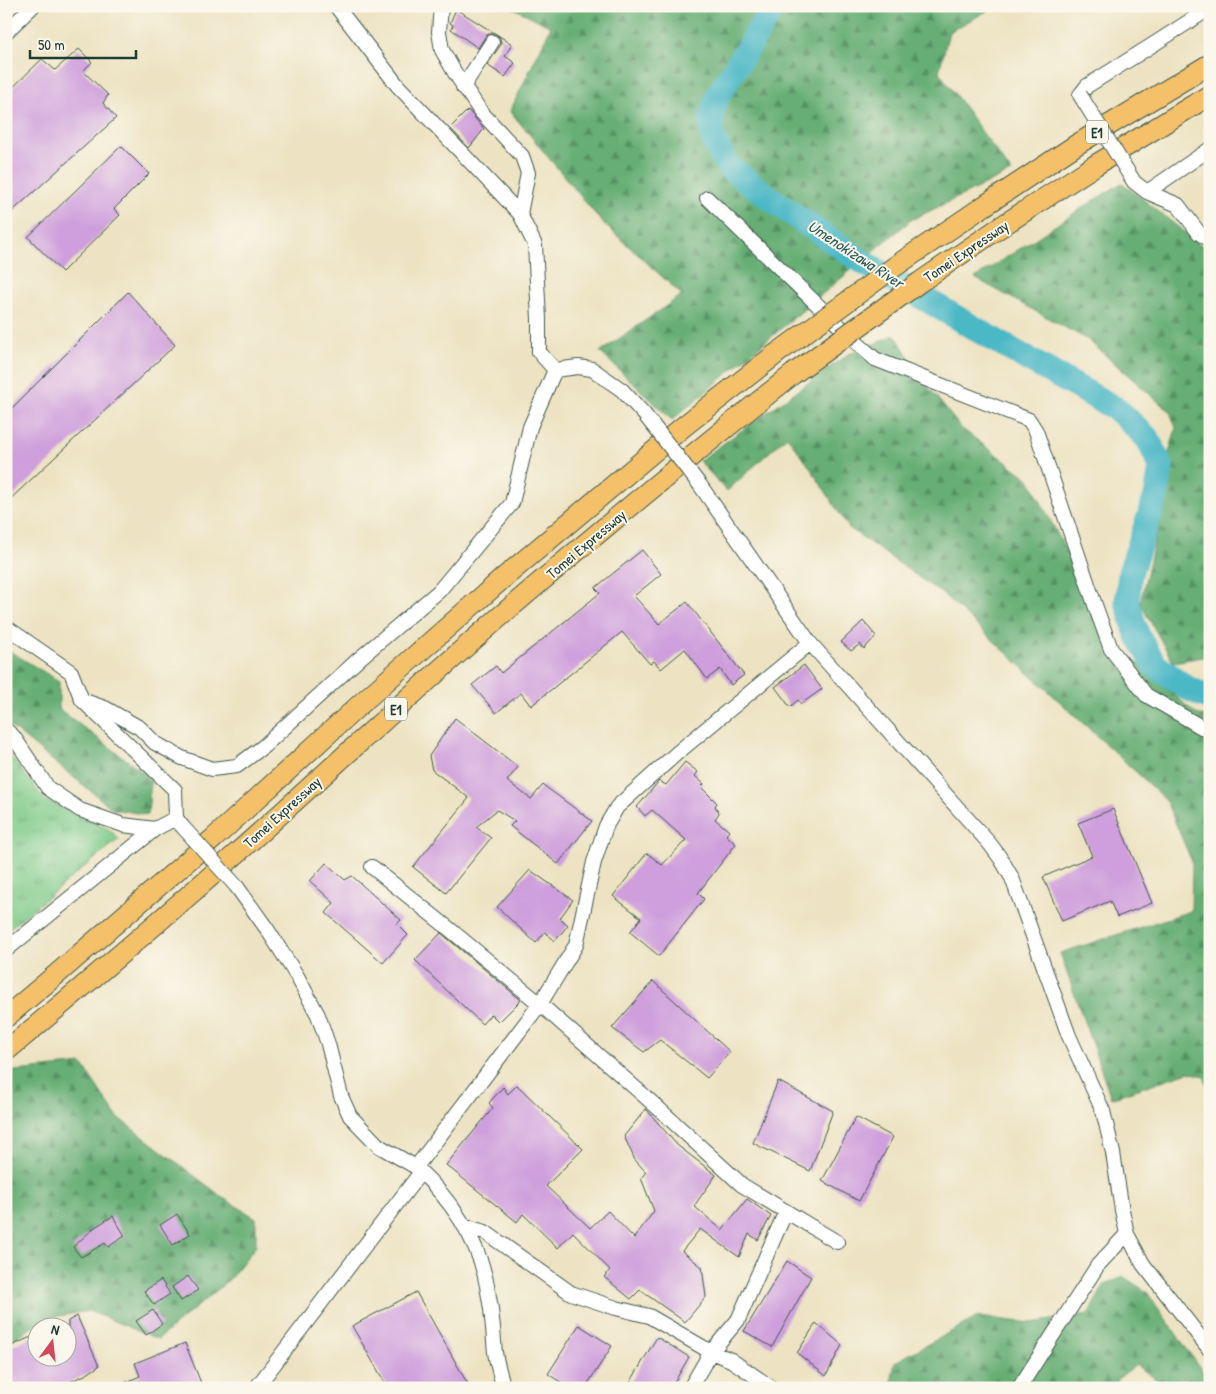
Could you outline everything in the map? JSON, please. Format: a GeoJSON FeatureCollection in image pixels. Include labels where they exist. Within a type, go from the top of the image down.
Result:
{"type":"FeatureCollection","features":[{"type":"Feature","properties":{"kind":"highway","name":"Tomei Expressway"},"geometry":{"type":"LineString","coordinates":[[6,1017],[214,838],[500,580],[684,426],[776,354],[897,265],[1076,145],[1210,64]]}},
{"type":"Feature","properties":{"kind":"highway","name":"Tomei Expressway"},"geometry":{"type":"LineString","coordinates":[[6,1051],[236,854],[512,606],[793,374],[920,282],[1002,226],[1210,94]]}},
{"type":"Feature","properties":{"kind":"street"},"geometry":{"type":"LineString","coordinates":[[6,32],[33,6]]}},
{"type":"Feature","properties":{"kind":"street"},"geometry":{"type":"LineString","coordinates":[[336,6],[398,86],[520,214],[536,245],[539,352],[555,370]]}},
{"type":"Feature","properties":{"kind":"street"},"geometry":{"type":"LineString","coordinates":[[441,6],[439,32],[442,50],[463,87],[481,112],[522,156],[528,173],[520,214]]}},
{"type":"Feature","properties":{"kind":"street"},"geometry":{"type":"LineString","coordinates":[[1210,8],[1087,86],[1080,95],[1134,182],[1147,192],[1178,205],[1199,233],[1210,240]]}},
{"type":"Feature","properties":{"kind":"street"},"geometry":{"type":"LineString","coordinates":[[463,87],[492,42]]}},
{"type":"Feature","properties":{"kind":"street"},"geometry":{"type":"LineString","coordinates":[[1147,192],[1210,149]]}},
{"type":"Feature","properties":{"kind":"street"},"geometry":{"type":"LineString","coordinates":[[707,198],[875,359],[1029,420],[1036,431],[1111,648],[1146,695],[1210,732]]}},
{"type":"Feature","properties":{"kind":"street"},"geometry":{"type":"LineString","coordinates":[[555,370],[578,367],[592,369],[622,390],[644,414],[700,485],[810,643],[990,844],[1001,860],[1012,878],[1069,1036],[1103,1111],[1113,1153],[1127,1234],[1143,1264],[1210,1350]]}},
{"type":"Feature","properties":{"kind":"street"},"geometry":{"type":"LineString","coordinates":[[82,700],[105,708],[140,728],[155,743],[182,758],[212,769],[237,766],[264,746],[360,658],[439,591],[512,503],[530,427],[555,370]]}},
{"type":"Feature","properties":{"kind":"street"},"geometry":{"type":"LineString","coordinates":[[6,627],[71,672],[82,700],[175,790],[179,821],[237,887],[297,976],[318,1014],[328,1044],[341,1096],[350,1116],[379,1146],[418,1170],[442,1196],[464,1226],[480,1257],[487,1285],[492,1316],[495,1357],[504,1388]]}},
{"type":"Feature","properties":{"kind":"street"},"geometry":{"type":"LineString","coordinates":[[256,1388],[540,1004],[576,945],[594,862],[606,826],[617,807],[677,754],[810,643]]}},
{"type":"Feature","properties":{"kind":"street"},"geometry":{"type":"LineString","coordinates":[[6,730],[13,736],[48,788],[80,810],[123,825],[155,829]]}},
{"type":"Feature","properties":{"kind":"street"},"geometry":{"type":"LineString","coordinates":[[6,950],[155,829],[179,821]]}},
{"type":"Feature","properties":{"kind":"street"},"geometry":{"type":"LineString","coordinates":[[372,867],[540,1004],[742,1185],[837,1242]]}},
{"type":"Feature","properties":{"kind":"street"},"geometry":{"type":"LineString","coordinates":[[690,1388],[711,1352],[738,1320],[786,1211]]}},
{"type":"Feature","properties":{"kind":"street"},"geometry":{"type":"LineString","coordinates":[[464,1226],[485,1232],[571,1293],[616,1308],[649,1316],[711,1352],[731,1360],[772,1388]]}},
{"type":"Feature","properties":{"kind":"street"},"geometry":{"type":"LineString","coordinates":[[1021,1384],[1098,1265],[1127,1234]]}},
{"type":"Feature","properties":{"kind":"green space"},"geometry":{"type":"Polygon","coordinates":[[[510,6],[996,6],[949,32],[939,72],[1011,172],[911,220],[672,420],[600,352],[682,295],[601,221],[510,111],[551,27],[510,6]]]}},
{"type":"Feature","properties":{"kind":"green space"},"geometry":{"type":"Polygon","coordinates":[[[1122,183],[1210,252],[1210,656],[1173,662],[1140,603],[1163,505],[1166,463],[1176,428],[1170,412],[1088,340],[975,278],[1122,183]]]}},
{"type":"Feature","properties":{"kind":"green space"},"geometry":{"type":"Polygon","coordinates":[[[895,335],[926,384],[961,428],[1029,479],[1113,641],[1196,714],[1210,717],[1210,1093],[1204,1076],[1188,1072],[1111,1098],[1060,953],[1191,911],[1192,862],[1166,801],[944,595],[849,528],[787,436],[727,491],[699,461],[847,355],[895,335]]]}},
{"type":"Feature","properties":{"kind":"green space"},"geometry":{"type":"Polygon","coordinates":[[[6,649],[59,681],[59,709],[151,778],[148,815],[113,809],[6,723],[6,649]]]}},
{"type":"Feature","properties":{"kind":"green space"},"geometry":{"type":"Polygon","coordinates":[[[6,751],[45,800],[110,830],[119,839],[6,931],[6,751]]]}},
{"type":"Feature","properties":{"kind":"green space"},"geometry":{"type":"Polygon","coordinates":[[[82,1064],[117,1117],[225,1199],[256,1218],[256,1246],[228,1281],[158,1339],[89,1311],[59,1316],[28,1316],[28,1330],[6,1344],[6,1072],[82,1064]]]}},
{"type":"Feature","properties":{"kind":"green space"},"geometry":{"type":"Polygon","coordinates":[[[1124,1277],[1147,1292],[1203,1372],[1210,1377],[1210,1388],[1163,1388],[1160,1382],[1136,1365],[1116,1380],[1119,1388],[890,1388],[895,1362],[978,1317],[1032,1323],[1088,1314],[1105,1284],[1124,1277]]]}},
{"type":"Feature","properties":{"kind":"building"},"geometry":{"type":"Polygon","coordinates":[[[456,9],[496,34],[488,34],[478,48],[451,29],[453,25],[450,23],[456,9]]]}},
{"type":"Feature","properties":{"kind":"building"},"geometry":{"type":"Polygon","coordinates":[[[496,34],[512,44],[505,56],[515,63],[505,77],[487,65],[501,42],[496,34]]]}},
{"type":"Feature","properties":{"kind":"building"},"geometry":{"type":"Polygon","coordinates":[[[79,49],[92,62],[83,71],[108,95],[103,103],[116,118],[6,217],[6,94],[42,59],[55,70],[79,49]]]}},
{"type":"Feature","properties":{"kind":"building"},"geometry":{"type":"Polygon","coordinates":[[[468,110],[484,129],[469,148],[450,128],[468,110]]]}},
{"type":"Feature","properties":{"kind":"building"},"geometry":{"type":"Polygon","coordinates":[[[121,146],[149,174],[114,209],[120,215],[62,272],[28,237],[121,146]]]}},
{"type":"Feature","properties":{"kind":"building"},"geometry":{"type":"Polygon","coordinates":[[[128,292],[175,345],[6,503],[6,414],[128,292]]]}},
{"type":"Feature","properties":{"kind":"building"},"geometry":{"type":"Polygon","coordinates":[[[642,550],[661,574],[634,596],[659,624],[687,602],[744,675],[731,685],[720,669],[707,679],[685,649],[661,669],[654,661],[650,664],[622,632],[531,706],[521,693],[496,713],[472,685],[496,666],[501,673],[600,593],[595,588],[642,550]]]}},
{"type":"Feature","properties":{"kind":"building"},"geometry":{"type":"Polygon","coordinates":[[[863,621],[876,636],[864,649],[860,644],[851,651],[841,642],[863,621]]]}},
{"type":"Feature","properties":{"kind":"building"},"geometry":{"type":"Polygon","coordinates":[[[804,665],[822,689],[801,704],[798,700],[790,707],[775,687],[804,665]]]}},
{"type":"Feature","properties":{"kind":"building"},"geometry":{"type":"Polygon","coordinates":[[[455,718],[518,767],[507,781],[531,799],[543,785],[592,821],[558,864],[510,826],[515,821],[497,810],[476,827],[491,838],[446,893],[413,867],[469,798],[432,770],[429,756],[455,718]]]}},
{"type":"Feature","properties":{"kind":"building"},"geometry":{"type":"Polygon","coordinates":[[[685,762],[698,772],[695,776],[704,784],[701,787],[717,803],[715,806],[719,813],[715,819],[729,831],[726,835],[736,844],[698,893],[704,899],[659,956],[630,932],[641,918],[613,896],[647,853],[662,865],[686,840],[652,810],[645,816],[637,807],[659,781],[666,785],[685,762]]]}},
{"type":"Feature","properties":{"kind":"building"},"geometry":{"type":"Polygon","coordinates":[[[1113,809],[1152,903],[1117,917],[1110,901],[1062,921],[1043,877],[1092,856],[1078,823],[1113,809]]]}},
{"type":"Feature","properties":{"kind":"building"},"geometry":{"type":"Polygon","coordinates":[[[326,863],[345,880],[352,876],[401,920],[397,924],[408,935],[383,963],[326,913],[334,903],[310,881],[326,863]]]}},
{"type":"Feature","properties":{"kind":"building"},"geometry":{"type":"Polygon","coordinates":[[[530,870],[573,900],[560,918],[568,925],[555,941],[545,932],[536,943],[497,907],[530,870]]]}},
{"type":"Feature","properties":{"kind":"building"},"geometry":{"type":"Polygon","coordinates":[[[441,933],[521,1000],[499,1022],[491,1014],[482,1024],[415,960],[441,933]]]}},
{"type":"Feature","properties":{"kind":"building"},"geometry":{"type":"Polygon","coordinates":[[[653,981],[730,1052],[707,1078],[660,1040],[644,1052],[612,1028],[653,981]]]}},
{"type":"Feature","properties":{"kind":"building"},"geometry":{"type":"Polygon","coordinates":[[[778,1081],[833,1111],[810,1171],[753,1143],[778,1081]]]}},
{"type":"Feature","properties":{"kind":"building"},"geometry":{"type":"Polygon","coordinates":[[[517,1085],[583,1149],[546,1186],[590,1228],[608,1211],[634,1238],[654,1211],[641,1178],[646,1172],[635,1160],[624,1136],[646,1109],[677,1145],[716,1175],[694,1206],[722,1230],[747,1199],[771,1216],[758,1240],[749,1234],[739,1257],[700,1229],[682,1251],[702,1267],[706,1297],[685,1322],[640,1290],[631,1299],[604,1277],[610,1270],[573,1232],[558,1248],[523,1214],[517,1222],[446,1165],[493,1108],[489,1103],[503,1087],[508,1094],[517,1085]]]}},
{"type":"Feature","properties":{"kind":"building"},"geometry":{"type":"Polygon","coordinates":[[[856,1117],[893,1137],[859,1201],[822,1181],[856,1117]]]}},
{"type":"Feature","properties":{"kind":"building"},"geometry":{"type":"Polygon","coordinates":[[[177,1214],[190,1234],[173,1245],[160,1225],[177,1214]]]}},
{"type":"Feature","properties":{"kind":"building"},"geometry":{"type":"Polygon","coordinates":[[[113,1216],[125,1236],[108,1247],[105,1243],[81,1257],[73,1247],[95,1227],[113,1216]]]}},
{"type":"Feature","properties":{"kind":"building"},"geometry":{"type":"Polygon","coordinates":[[[787,1261],[811,1277],[772,1347],[744,1331],[787,1261]]]}},
{"type":"Feature","properties":{"kind":"building"},"geometry":{"type":"Polygon","coordinates":[[[188,1276],[198,1290],[181,1301],[172,1287],[188,1276]]]}},
{"type":"Feature","properties":{"kind":"building"},"geometry":{"type":"Polygon","coordinates":[[[161,1280],[170,1294],[154,1305],[144,1291],[161,1280]]]}},
{"type":"Feature","properties":{"kind":"building"},"geometry":{"type":"Polygon","coordinates":[[[416,1292],[470,1388],[388,1388],[352,1326],[416,1292]]]}},
{"type":"Feature","properties":{"kind":"building"},"geometry":{"type":"Polygon","coordinates":[[[153,1310],[162,1324],[146,1335],[136,1321],[153,1310]]]}},
{"type":"Feature","properties":{"kind":"building"},"geometry":{"type":"Polygon","coordinates":[[[78,1318],[99,1366],[87,1374],[56,1388],[6,1388],[6,1348],[28,1338],[28,1366],[78,1366],[78,1318]]]}},
{"type":"Feature","properties":{"kind":"building"},"geometry":{"type":"Polygon","coordinates":[[[816,1323],[842,1345],[826,1376],[797,1353],[816,1323]]]}},
{"type":"Feature","properties":{"kind":"building"},"geometry":{"type":"Polygon","coordinates":[[[579,1325],[612,1346],[585,1388],[570,1388],[548,1374],[579,1325]]]}},
{"type":"Feature","properties":{"kind":"building"},"geometry":{"type":"Polygon","coordinates":[[[657,1337],[689,1357],[671,1388],[627,1388],[657,1337]]]}},
{"type":"Feature","properties":{"kind":"building"},"geometry":{"type":"Polygon","coordinates":[[[185,1343],[203,1388],[113,1388],[140,1376],[135,1363],[185,1343]]]}},
{"type":"Feature","properties":{"kind":"waterway","name":"Umenokizawa River"},"geometry":{"type":"LineString","coordinates":[[774,6],[717,97],[711,119],[713,139],[727,166],[785,209],[866,264],[1118,410],[1148,439],[1161,467],[1156,496],[1130,573],[1127,602],[1137,634],[1155,665],[1187,688],[1210,698]]}}]}
